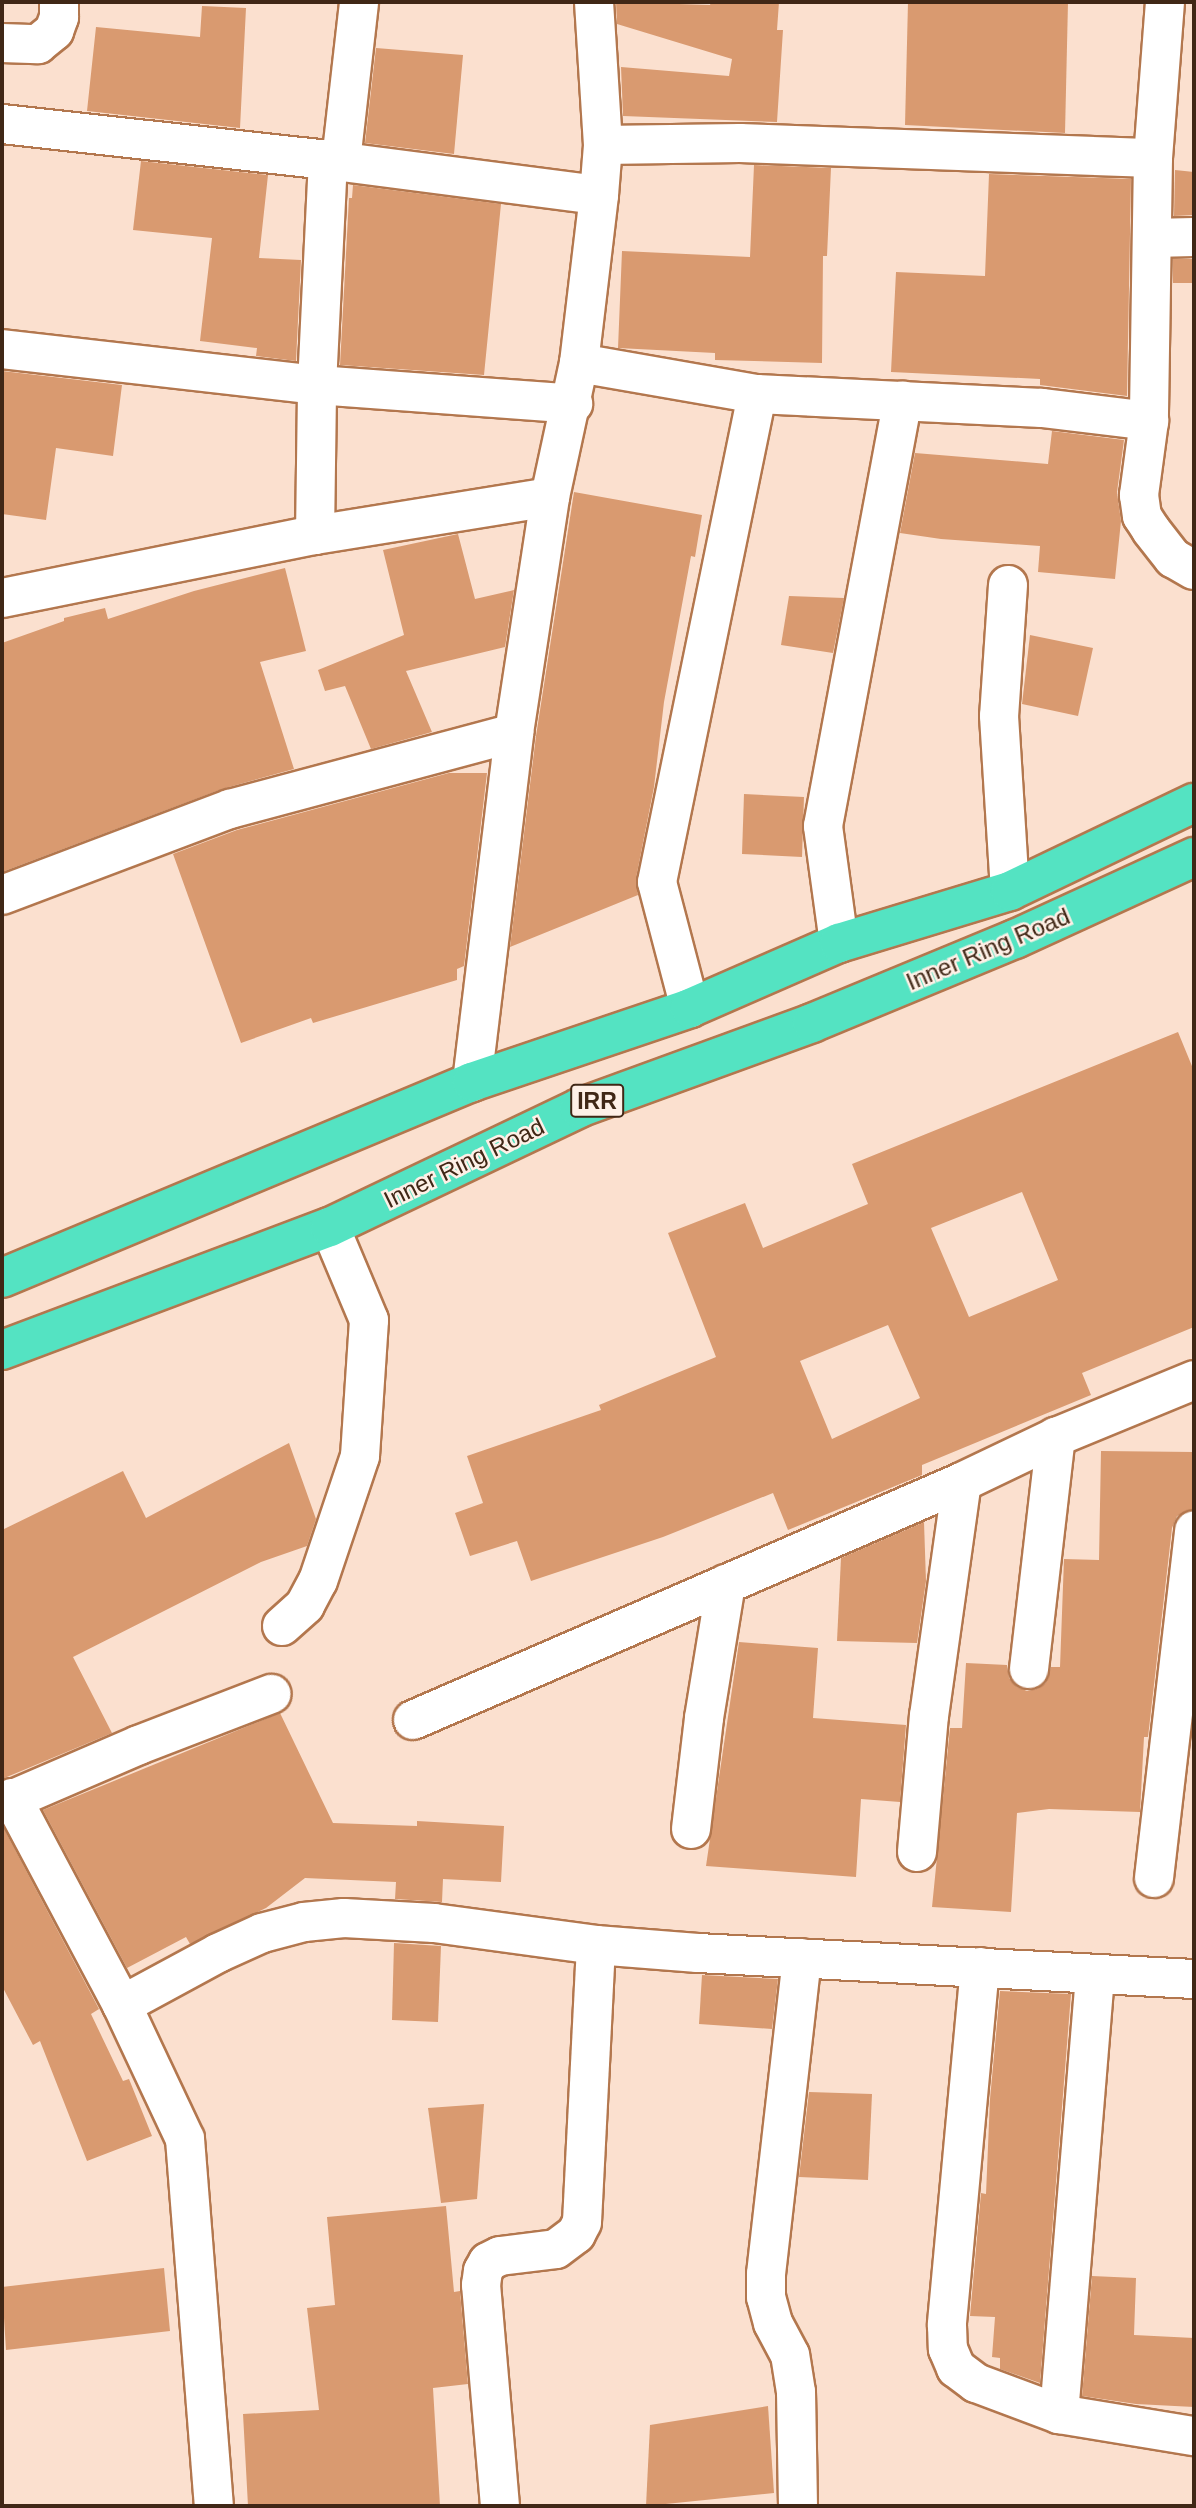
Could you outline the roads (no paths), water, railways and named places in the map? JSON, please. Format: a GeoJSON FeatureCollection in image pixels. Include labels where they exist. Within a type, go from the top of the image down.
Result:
{"type":"FeatureCollection","features":[{"type":"Feature","properties":{"kind":"highway","name":"Inner Ring Road"},"geometry":{"type":"LineString","coordinates":[[2,1279],[472,1082],[690,1008],[839,943],[1010,891],[1194,803]]}},
{"type":"Feature","properties":{"kind":"highway","name":"Inner Ring Road"},"geometry":{"type":"LineString","coordinates":[[2,1350],[330,1227],[579,1108],[812,1023],[1015,939],[1194,857]]}},
{"type":"Feature","properties":{"kind":"street"},"geometry":{"type":"LineString","coordinates":[[2,43],[38,44],[54,32],[59,17],[59,2]]}},
{"type":"Feature","properties":{"kind":"street"},"geometry":{"type":"LineString","coordinates":[[315,535],[317,385],[335,161],[359,2]]}},
{"type":"Feature","properties":{"kind":"street"},"geometry":{"type":"LineString","coordinates":[[472,1082],[514,733],[550,497],[573,404],[599,195],[603,145],[594,2]]}},
{"type":"Feature","properties":{"kind":"street"},"geometry":{"type":"LineString","coordinates":[[1165,2],[1153,158],[1149,421],[1139,495],[1142,516],[1173,558],[1194,570]]}},
{"type":"Feature","properties":{"kind":"street"},"geometry":{"type":"LineString","coordinates":[[2,124],[335,161],[599,195]]}},
{"type":"Feature","properties":{"kind":"street"},"geometry":{"type":"LineString","coordinates":[[603,145],[740,143],[1153,158]]}},
{"type":"Feature","properties":{"kind":"street"},"geometry":{"type":"LineString","coordinates":[[1152,238],[1194,237]]}},
{"type":"Feature","properties":{"kind":"street"},"geometry":{"type":"LineString","coordinates":[[2,349],[317,385],[573,404]]}},
{"type":"Feature","properties":{"kind":"street"},"geometry":{"type":"LineString","coordinates":[[579,363],[757,394],[1042,408],[1149,421]]}},
{"type":"Feature","properties":{"kind":"street"},"geometry":{"type":"LineString","coordinates":[[690,1008],[657,882],[757,394]]}},
{"type":"Feature","properties":{"kind":"street"},"geometry":{"type":"LineString","coordinates":[[839,943],[823,826],[903,400]]}},
{"type":"Feature","properties":{"kind":"street"},"geometry":{"type":"LineString","coordinates":[[2,598],[315,535],[550,497]]}},
{"type":"Feature","properties":{"kind":"street"},"geometry":{"type":"LineString","coordinates":[[1008,585],[999,716],[1010,891]]}},
{"type":"Feature","properties":{"kind":"street"},"geometry":{"type":"LineString","coordinates":[[2,895],[230,809],[514,733]]}},
{"type":"Feature","properties":{"kind":"street"},"geometry":{"type":"LineString","coordinates":[[282,1626],[305,1605],[318,1581],[360,1456],[369,1320],[330,1227]]}},
{"type":"Feature","properties":{"kind":"street"},"geometry":{"type":"LineString","coordinates":[[413,1720],[962,1482],[1056,1437],[1194,1380]]}},
{"type":"Feature","properties":{"kind":"street"},"geometry":{"type":"LineString","coordinates":[[1029,1669],[1056,1437]]}},
{"type":"Feature","properties":{"kind":"street"},"geometry":{"type":"LineString","coordinates":[[917,1852],[929,1716],[962,1482]]}},
{"type":"Feature","properties":{"kind":"street"},"geometry":{"type":"LineString","coordinates":[[1154,1878],[1194,1530]]}},
{"type":"Feature","properties":{"kind":"street"},"geometry":{"type":"LineString","coordinates":[[691,1829],[704,1718],[726,1584]]}},
{"type":"Feature","properties":{"kind":"street"},"geometry":{"type":"LineString","coordinates":[[214,2506],[185,2139],[122,2005],[7,1801],[271,1694]]}},
{"type":"Feature","properties":{"kind":"street"},"geometry":{"type":"LineString","coordinates":[[122,2005],[218,1953],[262,1933],[304,1922],[344,1918],[434,1923],[596,1945],[1194,1979]]}},
{"type":"Feature","properties":{"kind":"street"},"geometry":{"type":"LineString","coordinates":[[500,2506],[481,2285],[483,2271],[488,2262],[500,2256],[556,2249],[576,2235],[582,2222],[596,1945]]}},
{"type":"Feature","properties":{"kind":"street"},"geometry":{"type":"LineString","coordinates":[[799,2506],[796,2392],[790,2355],[773,2323],[766,2297],[766,2274],[802,1958]]}},
{"type":"Feature","properties":{"kind":"street"},"geometry":{"type":"LineString","coordinates":[[980,1967],[949,2301],[948,2349],[956,2368],[976,2383],[1059,2414],[1194,2436]]}},
{"type":"Feature","properties":{"kind":"street"},"geometry":{"type":"LineString","coordinates":[[1059,2414],[1095,1974]]}}]}
